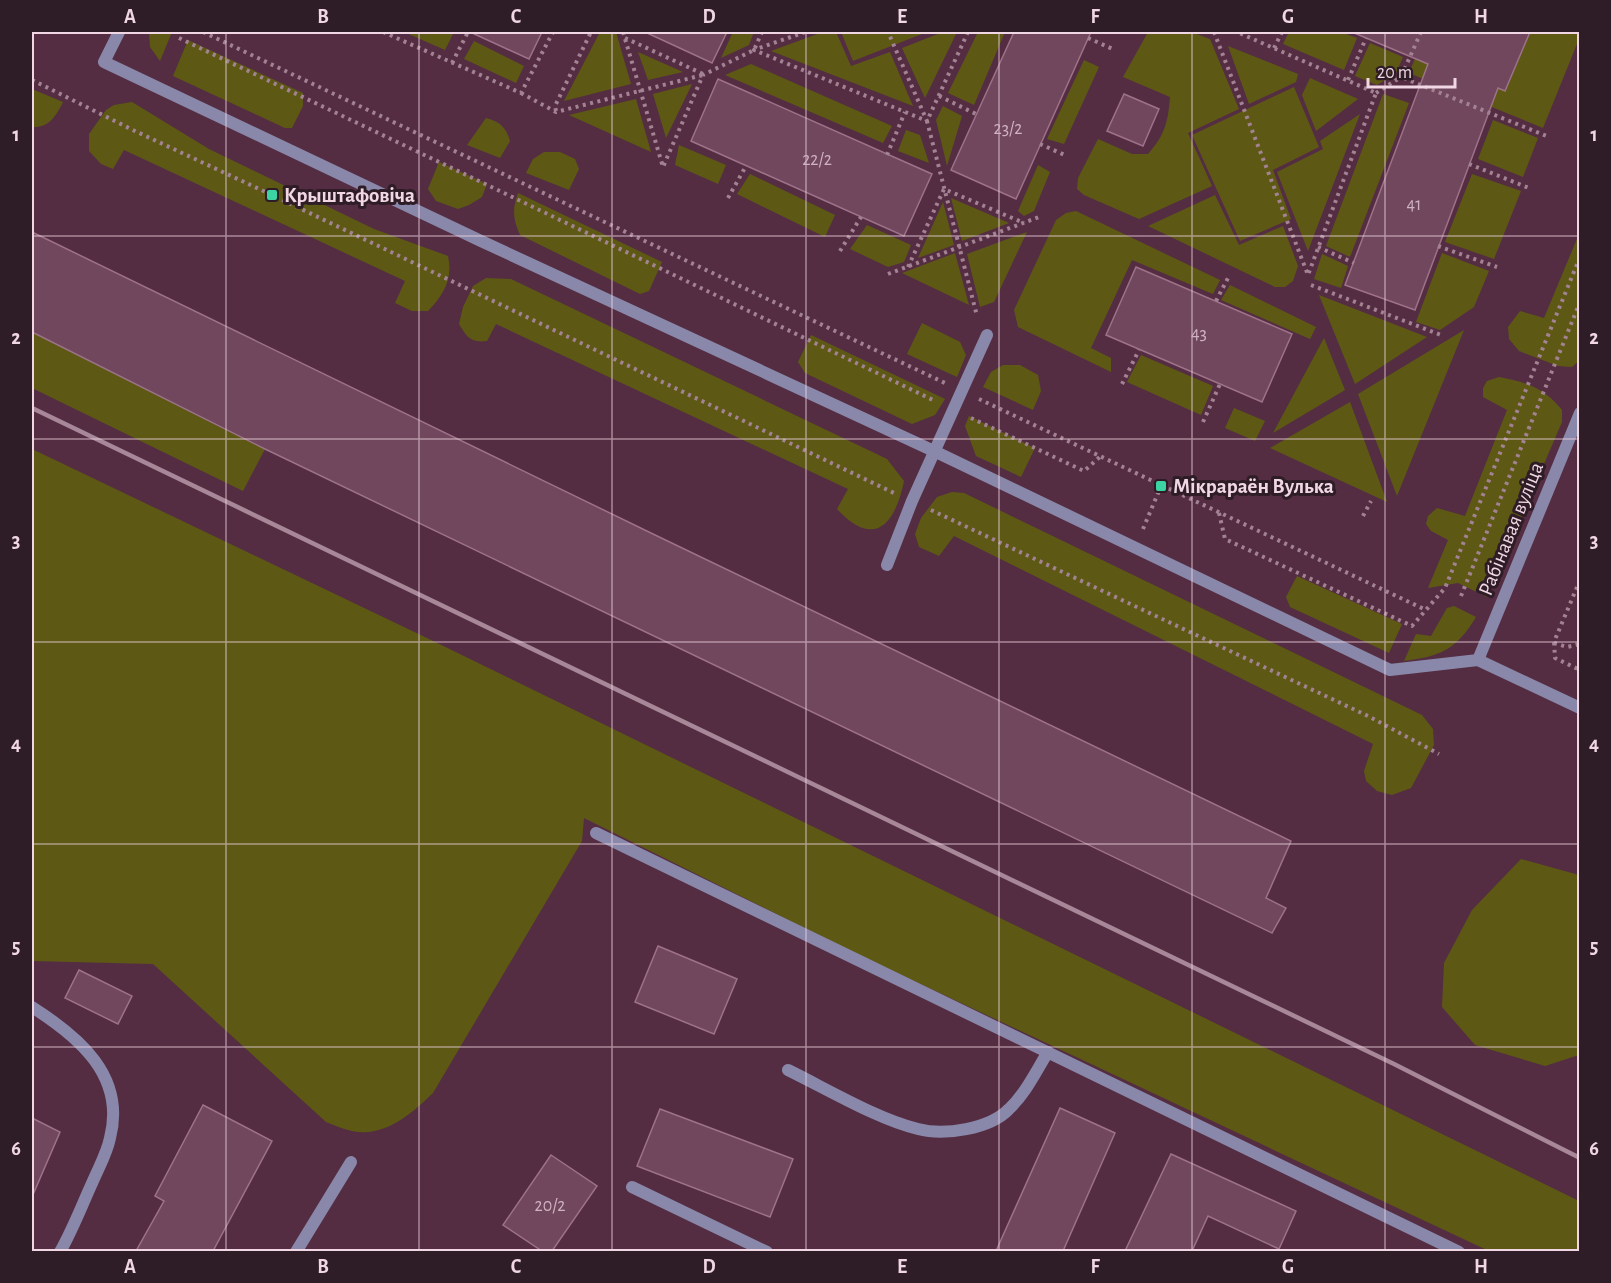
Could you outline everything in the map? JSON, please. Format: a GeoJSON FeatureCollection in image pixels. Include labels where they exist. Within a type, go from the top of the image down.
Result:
{"type":"FeatureCollection","features":[{"type":"Feature","properties":{"kind":"street"},"geometry":{"type":"LineString","coordinates":[[119,32],[104,62],[470,236],[936,452],[1390,670],[1478,660],[1580,708]]}},
{"type":"Feature","properties":{"kind":"street"},"geometry":{"type":"LineString","coordinates":[[886,565],[912,501],[987,335]]}},
{"type":"Feature","properties":{"kind":"street","name":"Рабінавая вуліца"},"geometry":{"type":"LineString","coordinates":[[1478,660],[1580,413]]}},
{"type":"Feature","properties":{"kind":"street"},"geometry":{"type":"LineString","coordinates":[[596,833],[1459,1251]]}},
{"type":"Feature","properties":{"kind":"street"},"geometry":{"type":"LineString","coordinates":[[32,1007],[78,1041],[92,1056],[110,1088],[113,1104],[114,1122],[110,1141],[70,1234],[60,1251]]}},
{"type":"Feature","properties":{"kind":"street"},"geometry":{"type":"LineString","coordinates":[[788,1070],[888,1119],[920,1130],[953,1132],[983,1125],[1008,1111],[1024,1092],[1048,1052]]}},
{"type":"Feature","properties":{"kind":"street"},"geometry":{"type":"LineString","coordinates":[[296,1251],[351,1162]]}},
{"type":"Feature","properties":{"kind":"street"},"geometry":{"type":"LineString","coordinates":[[632,1187],[767,1251]]}},
{"type":"Feature","properties":{"kind":"path"},"geometry":{"type":"LineString","coordinates":[[203,32],[1426,610]]}},
{"type":"Feature","properties":{"kind":"path"},"geometry":{"type":"LineString","coordinates":[[383,32],[521,93],[556,112],[703,75],[754,50],[805,32]]}},
{"type":"Feature","properties":{"kind":"path"},"geometry":{"type":"LineString","coordinates":[[452,63],[468,32]]}},
{"type":"Feature","properties":{"kind":"path"},"geometry":{"type":"LineString","coordinates":[[521,93],[553,32]]}},
{"type":"Feature","properties":{"kind":"path"},"geometry":{"type":"LineString","coordinates":[[556,112],[555,106],[591,32]]}},
{"type":"Feature","properties":{"kind":"path"},"geometry":{"type":"LineString","coordinates":[[623,32],[663,167],[703,75]]}},
{"type":"Feature","properties":{"kind":"path"},"geometry":{"type":"LineString","coordinates":[[754,50],[762,32]]}},
{"type":"Feature","properties":{"kind":"path"},"geometry":{"type":"LineString","coordinates":[[888,32],[927,121],[976,316]]}},
{"type":"Feature","properties":{"kind":"path"},"geometry":{"type":"LineString","coordinates":[[927,121],[968,32]]}},
{"type":"Feature","properties":{"kind":"path"},"geometry":{"type":"LineString","coordinates":[[1214,32],[1308,275],[1377,93],[1401,77],[1421,32]]}},
{"type":"Feature","properties":{"kind":"path"},"geometry":{"type":"LineString","coordinates":[[1237,32],[1377,93]]}},
{"type":"Feature","properties":{"kind":"path"},"geometry":{"type":"LineString","coordinates":[[1275,48],[1282,32]]}},
{"type":"Feature","properties":{"kind":"path"},"geometry":{"type":"LineString","coordinates":[[625,38],[703,75]]}},
{"type":"Feature","properties":{"kind":"path"},"geometry":{"type":"LineString","coordinates":[[1088,38],[1115,50]]}},
{"type":"Feature","properties":{"kind":"path"},"geometry":{"type":"LineString","coordinates":[[1348,80],[1366,38]]}},
{"type":"Feature","properties":{"kind":"path"},"geometry":{"type":"LineString","coordinates":[[178,39],[1084,471],[1101,456]]}},
{"type":"Feature","properties":{"kind":"path"},"geometry":{"type":"LineString","coordinates":[[754,50],[927,121]]}},
{"type":"Feature","properties":{"kind":"path"},"geometry":{"type":"LineString","coordinates":[[1401,77],[1549,136]]}},
{"type":"Feature","properties":{"kind":"path"},"geometry":{"type":"LineString","coordinates":[[32,80],[912,501],[1368,716],[1439,754]]}},
{"type":"Feature","properties":{"kind":"path"},"geometry":{"type":"LineString","coordinates":[[939,96],[976,114]]}},
{"type":"Feature","properties":{"kind":"path"},"geometry":{"type":"LineString","coordinates":[[887,155],[905,112]]}},
{"type":"Feature","properties":{"kind":"path"},"geometry":{"type":"LineString","coordinates":[[1040,144],[1067,156]]}},
{"type":"Feature","properties":{"kind":"path"},"geometry":{"type":"LineString","coordinates":[[1469,164],[1529,188]]}},
{"type":"Feature","properties":{"kind":"path"},"geometry":{"type":"LineString","coordinates":[[728,198],[746,166]]}},
{"type":"Feature","properties":{"kind":"path"},"geometry":{"type":"LineString","coordinates":[[944,189],[1024,223]]}},
{"type":"Feature","properties":{"kind":"path"},"geometry":{"type":"LineString","coordinates":[[908,267],[944,189]]}},
{"type":"Feature","properties":{"kind":"path"},"geometry":{"type":"LineString","coordinates":[[840,251],[861,217]]}},
{"type":"Feature","properties":{"kind":"path"},"geometry":{"type":"LineString","coordinates":[[888,274],[1039,217]]}},
{"type":"Feature","properties":{"kind":"path"},"geometry":{"type":"LineString","coordinates":[[1438,246],[1497,267]]}},
{"type":"Feature","properties":{"kind":"path"},"geometry":{"type":"LineString","coordinates":[[1318,247],[1354,263]]}},
{"type":"Feature","properties":{"kind":"path"},"geometry":{"type":"LineString","coordinates":[[1219,513],[1225,538],[1412,626],[1445,588],[1580,257]]}},
{"type":"Feature","properties":{"kind":"path"},"geometry":{"type":"LineString","coordinates":[[1216,301],[1228,278]]}},
{"type":"Feature","properties":{"kind":"path"},"geometry":{"type":"LineString","coordinates":[[1311,285],[1441,335]]}},
{"type":"Feature","properties":{"kind":"path"},"geometry":{"type":"LineString","coordinates":[[1461,596],[1580,302]]}},
{"type":"Feature","properties":{"kind":"path"},"geometry":{"type":"LineString","coordinates":[[1122,384],[1139,350]]}},
{"type":"Feature","properties":{"kind":"path"},"geometry":{"type":"LineString","coordinates":[[1203,422],[1220,384]]}},
{"type":"Feature","properties":{"kind":"path"},"geometry":{"type":"LineString","coordinates":[[1135,548],[1161,486]]}},
{"type":"Feature","properties":{"kind":"path"},"geometry":{"type":"LineString","coordinates":[[1363,516],[1371,501]]}},
{"type":"Feature","properties":{"kind":"path"},"geometry":{"type":"LineString","coordinates":[[1580,580],[1554,642],[1555,658],[1580,670]]}},
{"type":"Feature","properties":{"kind":"path"},"geometry":{"type":"LineString","coordinates":[[1554,642],[1568,647],[1580,644]]}},
{"type":"Feature","properties":{"kind":"shaded area"},"geometry":{"type":"Polygon","coordinates":[[[149,32],[172,32],[160,61],[150,47],[149,32]]]}},
{"type":"Feature","properties":{"kind":"shaded area"},"geometry":{"type":"Polygon","coordinates":[[[404,32],[454,32],[445,50],[404,32]]]}},
{"type":"Feature","properties":{"kind":"shaded area"},"geometry":{"type":"Polygon","coordinates":[[[600,32],[616,32],[631,84],[564,101],[600,32]]]}},
{"type":"Feature","properties":{"kind":"shaded area"},"geometry":{"type":"Polygon","coordinates":[[[733,32],[754,32],[749,45],[721,58],[733,32]]]}},
{"type":"Feature","properties":{"kind":"shaded area"},"geometry":{"type":"Polygon","coordinates":[[[823,32],[836,32],[851,66],[890,52],[913,106],[771,51],[823,32]]]}},
{"type":"Feature","properties":{"kind":"shaded area"},"geometry":{"type":"Polygon","coordinates":[[[841,32],[927,32],[853,61],[841,32]]]}},
{"type":"Feature","properties":{"kind":"shaded area"},"geometry":{"type":"Polygon","coordinates":[[[943,32],[957,32],[925,98],[902,48],[943,32]]]}},
{"type":"Feature","properties":{"kind":"shaded area"},"geometry":{"type":"Polygon","coordinates":[[[978,32],[1005,32],[974,105],[948,93],[978,32]]]}},
{"type":"Feature","properties":{"kind":"shaded area"},"geometry":{"type":"Polygon","coordinates":[[[1148,32],[1191,32],[1210,39],[1239,109],[1188,133],[1212,186],[1139,219],[1084,195],[1077,189],[1078,178],[1098,139],[1132,154],[1148,154],[1162,134],[1167,121],[1170,97],[1123,77],[1148,32]]]}},
{"type":"Feature","properties":{"kind":"shaded area"},"geometry":{"type":"Polygon","coordinates":[[[1289,32],[1341,32],[1357,38],[1344,70],[1283,44],[1289,32]]]}},
{"type":"Feature","properties":{"kind":"shaded area"},"geometry":{"type":"Polygon","coordinates":[[[1426,32],[1579,32],[1579,39],[1543,128],[1409,73],[1426,32]]]}},
{"type":"Feature","properties":{"kind":"shaded area"},"geometry":{"type":"Polygon","coordinates":[[[188,40],[303,93],[303,106],[292,128],[285,128],[173,76],[188,40]]]}},
{"type":"Feature","properties":{"kind":"shaded area"},"geometry":{"type":"Polygon","coordinates":[[[474,41],[524,66],[516,83],[464,59],[474,41]]]}},
{"type":"Feature","properties":{"kind":"shaded area"},"geometry":{"type":"Polygon","coordinates":[[[1370,43],[1403,57],[1396,73],[1377,85],[1355,76],[1370,43]]]}},
{"type":"Feature","properties":{"kind":"shaded area"},"geometry":{"type":"Polygon","coordinates":[[[1228,46],[1298,74],[1296,82],[1249,104],[1228,46]]]}},
{"type":"Feature","properties":{"kind":"shaded area"},"geometry":{"type":"Polygon","coordinates":[[[638,52],[683,72],[648,80],[638,52]]]}},
{"type":"Feature","properties":{"kind":"shaded area"},"geometry":{"type":"Polygon","coordinates":[[[1084,60],[1099,67],[1064,144],[1047,139],[1084,60]]]}},
{"type":"Feature","properties":{"kind":"shaded area"},"geometry":{"type":"Polygon","coordinates":[[[751,64],[892,126],[883,143],[725,75],[751,64]]]}},
{"type":"Feature","properties":{"kind":"shaded area"},"geometry":{"type":"Polygon","coordinates":[[[1310,78],[1358,99],[1316,131],[1302,95],[1310,78]]]}},
{"type":"Feature","properties":{"kind":"shaded area"},"geometry":{"type":"Polygon","coordinates":[[[692,84],[666,138],[653,94],[692,84]]]}},
{"type":"Feature","properties":{"kind":"shaded area"},"geometry":{"type":"Polygon","coordinates":[[[1294,87],[1319,147],[1273,170],[1291,219],[1240,241],[1192,135],[1294,87]]]}},
{"type":"Feature","properties":{"kind":"shaded area"},"geometry":{"type":"Polygon","coordinates":[[[32,89],[63,102],[51,120],[38,127],[32,127],[32,89]]]}},
{"type":"Feature","properties":{"kind":"shaded area"},"geometry":{"type":"Polygon","coordinates":[[[1383,94],[1409,103],[1350,257],[1326,246],[1383,94]]]}},
{"type":"Feature","properties":{"kind":"shaded area"},"geometry":{"type":"Polygon","coordinates":[[[636,99],[651,152],[569,115],[636,99]]]}},
{"type":"Feature","properties":{"kind":"shaded area"},"geometry":{"type":"Polygon","coordinates":[[[132,102],[209,149],[374,229],[448,256],[449,272],[443,292],[428,311],[412,311],[395,303],[405,281],[124,150],[113,169],[101,164],[89,151],[89,134],[106,110],[114,105],[132,102]]]}},
{"type":"Feature","properties":{"kind":"shaded area"},"geometry":{"type":"Polygon","coordinates":[[[943,106],[962,116],[947,166],[936,120],[943,106]]]}},
{"type":"Feature","properties":{"kind":"shaded area"},"geometry":{"type":"Polygon","coordinates":[[[1360,114],[1308,251],[1277,172],[1323,149],[1320,141],[1360,114]]]}},
{"type":"Feature","properties":{"kind":"shaded area"},"geometry":{"type":"Polygon","coordinates":[[[486,118],[502,126],[510,141],[500,158],[467,145],[486,118]]]}},
{"type":"Feature","properties":{"kind":"shaded area"},"geometry":{"type":"Polygon","coordinates":[[[1493,120],[1538,138],[1523,177],[1478,159],[1493,120]]]}},
{"type":"Feature","properties":{"kind":"shaded area"},"geometry":{"type":"Polygon","coordinates":[[[906,130],[920,135],[929,163],[898,151],[906,130]]]}},
{"type":"Feature","properties":{"kind":"shaded area"},"geometry":{"type":"Polygon","coordinates":[[[679,145],[726,165],[718,184],[675,165],[679,145]]]}},
{"type":"Feature","properties":{"kind":"shaded area"},"geometry":{"type":"Polygon","coordinates":[[[544,152],[560,152],[575,159],[579,169],[569,190],[526,173],[533,159],[544,152]]]}},
{"type":"Feature","properties":{"kind":"shaded area"},"geometry":{"type":"Polygon","coordinates":[[[439,162],[487,184],[482,197],[458,209],[436,201],[428,189],[439,162]]]}},
{"type":"Feature","properties":{"kind":"shaded area"},"geometry":{"type":"Polygon","coordinates":[[[1038,165],[1050,172],[1034,211],[1024,216],[1018,211],[1038,165]]]}},
{"type":"Feature","properties":{"kind":"shaded area"},"geometry":{"type":"Polygon","coordinates":[[[750,174],[835,215],[825,237],[737,194],[750,174]]]}},
{"type":"Feature","properties":{"kind":"shaded area"},"geometry":{"type":"Polygon","coordinates":[[[1472,174],[1521,191],[1494,259],[1445,242],[1472,174]]]}},
{"type":"Feature","properties":{"kind":"shaded area"},"geometry":{"type":"Polygon","coordinates":[[[518,193],[662,262],[649,291],[640,294],[520,235],[514,214],[518,193]]]}},
{"type":"Feature","properties":{"kind":"shaded area"},"geometry":{"type":"Polygon","coordinates":[[[1215,195],[1239,245],[1283,226],[1298,266],[1293,281],[1285,287],[1275,287],[1148,226],[1215,195]]]}},
{"type":"Feature","properties":{"kind":"shaded area"},"geometry":{"type":"Polygon","coordinates":[[[951,198],[1009,223],[962,241],[951,198]]]}},
{"type":"Feature","properties":{"kind":"shaded area"},"geometry":{"type":"Polygon","coordinates":[[[943,202],[954,245],[918,258],[943,202]]]}},
{"type":"Feature","properties":{"kind":"shaded area"},"geometry":{"type":"Polygon","coordinates":[[[1076,211],[1220,280],[1213,294],[1132,260],[1091,348],[1111,358],[1111,372],[1018,327],[1014,310],[1056,220],[1066,213],[1076,211]]]}},
{"type":"Feature","properties":{"kind":"shaded area"},"geometry":{"type":"Polygon","coordinates":[[[867,225],[911,245],[904,262],[888,267],[850,249],[867,225]]]}},
{"type":"Feature","properties":{"kind":"shaded area"},"geometry":{"type":"Polygon","coordinates":[[[1027,232],[994,302],[980,307],[967,254],[1027,232]]]}},
{"type":"Feature","properties":{"kind":"shaded area"},"geometry":{"type":"Polygon","coordinates":[[[1579,234],[1579,361],[1572,367],[1558,366],[1519,351],[1509,339],[1508,327],[1520,311],[1544,318],[1579,234]]]}},
{"type":"Feature","properties":{"kind":"shaded area"},"geometry":{"type":"Polygon","coordinates":[[[955,253],[969,305],[902,273],[955,253]]]}},
{"type":"Feature","properties":{"kind":"shaded area"},"geometry":{"type":"Polygon","coordinates":[[[1442,253],[1489,271],[1474,307],[1440,330],[1416,322],[1442,253]]]}},
{"type":"Feature","properties":{"kind":"shaded area"},"geometry":{"type":"Polygon","coordinates":[[[1322,254],[1348,266],[1341,288],[1314,279],[1322,254]]]}},
{"type":"Feature","properties":{"kind":"shaded area"},"geometry":{"type":"Polygon","coordinates":[[[486,278],[511,279],[887,459],[904,481],[895,510],[881,527],[862,528],[837,509],[848,489],[496,324],[487,341],[473,340],[467,336],[459,324],[463,307],[473,286],[486,278]]]}},
{"type":"Feature","properties":{"kind":"shaded area"},"geometry":{"type":"Polygon","coordinates":[[[1230,285],[1316,327],[1310,339],[1221,300],[1230,285]]]}},
{"type":"Feature","properties":{"kind":"shaded area"},"geometry":{"type":"Polygon","coordinates":[[[1319,295],[1427,337],[1355,384],[1319,295]]]}},
{"type":"Feature","properties":{"kind":"shaded area"},"geometry":{"type":"Polygon","coordinates":[[[922,323],[960,342],[966,355],[957,377],[907,354],[922,323]]]}},
{"type":"Feature","properties":{"kind":"shaded area"},"geometry":{"type":"Polygon","coordinates":[[[1464,330],[1397,496],[1358,394],[1464,330]]]}},
{"type":"Feature","properties":{"kind":"shaded area"},"geometry":{"type":"Polygon","coordinates":[[[32,332],[265,449],[243,491],[32,388],[32,332]]]}},
{"type":"Feature","properties":{"kind":"shaded area"},"geometry":{"type":"Polygon","coordinates":[[[811,335],[945,399],[935,415],[912,424],[805,373],[798,362],[811,335]]]}},
{"type":"Feature","properties":{"kind":"shaded area"},"geometry":{"type":"Polygon","coordinates":[[[1324,338],[1345,390],[1273,433],[1324,338]]]}},
{"type":"Feature","properties":{"kind":"shaded area"},"geometry":{"type":"Polygon","coordinates":[[[1141,355],[1213,386],[1201,415],[1127,382],[1141,355]]]}},
{"type":"Feature","properties":{"kind":"shaded area"},"geometry":{"type":"Polygon","coordinates":[[[1003,365],[1020,365],[1038,375],[1041,391],[1033,410],[983,387],[991,372],[1003,365]]]}},
{"type":"Feature","properties":{"kind":"shaded area"},"geometry":{"type":"Polygon","coordinates":[[[1499,377],[1534,387],[1548,396],[1562,410],[1562,422],[1487,597],[1458,583],[1428,588],[1448,540],[1431,531],[1426,524],[1428,516],[1437,508],[1465,516],[1507,410],[1483,397],[1483,388],[1487,381],[1499,377]]]}},
{"type":"Feature","properties":{"kind":"shaded area"},"geometry":{"type":"Polygon","coordinates":[[[1350,402],[1387,502],[1270,448],[1350,402]]]}},
{"type":"Feature","properties":{"kind":"shaded area"},"geometry":{"type":"Polygon","coordinates":[[[1234,408],[1265,421],[1255,441],[1225,428],[1234,408]]]}},
{"type":"Feature","properties":{"kind":"shaded area"},"geometry":{"type":"Polygon","coordinates":[[[969,416],[1035,448],[1021,477],[976,456],[965,426],[969,416]]]}},
{"type":"Feature","properties":{"kind":"shaded area"},"geometry":{"type":"Polygon","coordinates":[[[32,449],[429,639],[1579,1201],[1579,1251],[1489,1251],[861,956],[584,818],[582,841],[433,1093],[407,1116],[376,1131],[352,1131],[326,1122],[153,964],[32,961],[32,449]]]}},
{"type":"Feature","properties":{"kind":"shaded area"},"geometry":{"type":"Polygon","coordinates":[[[952,492],[964,493],[1422,715],[1433,729],[1434,745],[1411,788],[1392,795],[1377,791],[1366,781],[1364,771],[1373,744],[954,536],[939,556],[919,547],[915,534],[921,518],[937,497],[952,492]]]}},
{"type":"Feature","properties":{"kind":"shaded area"},"geometry":{"type":"Polygon","coordinates":[[[1297,576],[1402,624],[1389,653],[1290,607],[1286,597],[1297,576]]]}},
{"type":"Feature","properties":{"kind":"shaded area"},"geometry":{"type":"Polygon","coordinates":[[[1454,606],[1476,617],[1462,637],[1438,654],[1404,661],[1416,634],[1431,636],[1447,608],[1454,606]]]}},
{"type":"Feature","properties":{"kind":"shaded area"},"geometry":{"type":"Polygon","coordinates":[[[1521,859],[1579,875],[1579,1055],[1545,1066],[1475,1045],[1442,1007],[1444,963],[1472,910],[1521,859]]]}},
{"type":"Feature","properties":{"kind":"building"},"geometry":{"type":"Polygon","coordinates":[[[470,32],[542,32],[529,59],[470,32]]]}},
{"type":"Feature","properties":{"kind":"building"},"geometry":{"type":"Polygon","coordinates":[[[645,32],[727,32],[712,63],[645,32]]]}},
{"type":"Feature","properties":{"kind":"building"},"geometry":{"type":"Polygon","coordinates":[[[1014,32],[1091,32],[1016,199],[951,170],[1014,32]]]}},
{"type":"Feature","properties":{"kind":"building"},"geometry":{"type":"Polygon","coordinates":[[[1352,32],[1530,32],[1505,91],[1498,88],[1415,310],[1345,285],[1428,64],[1352,32]]]}},
{"type":"Feature","properties":{"kind":"building"},"geometry":{"type":"Polygon","coordinates":[[[718,79],[932,174],[904,236],[691,141],[718,79]]]}},
{"type":"Feature","properties":{"kind":"building"},"geometry":{"type":"Polygon","coordinates":[[[1124,94],[1159,109],[1143,146],[1107,131],[1124,94]]]}},
{"type":"Feature","properties":{"kind":"building"},"geometry":{"type":"Polygon","coordinates":[[[32,232],[1291,841],[1266,898],[1286,908],[1272,933],[265,449],[32,332],[32,232]]]}},
{"type":"Feature","properties":{"kind":"building"},"geometry":{"type":"Polygon","coordinates":[[[1136,267],[1292,334],[1262,402],[1106,335],[1136,267]]]}},
{"type":"Feature","properties":{"kind":"building"},"geometry":{"type":"Polygon","coordinates":[[[658,946],[737,979],[714,1034],[635,1002],[658,946]]]}},
{"type":"Feature","properties":{"kind":"building"},"geometry":{"type":"Polygon","coordinates":[[[79,970],[132,996],[118,1024],[65,998],[79,970]]]}},
{"type":"Feature","properties":{"kind":"building"},"geometry":{"type":"Polygon","coordinates":[[[203,1105],[272,1141],[213,1251],[136,1251],[164,1201],[155,1196],[203,1105]]]}},
{"type":"Feature","properties":{"kind":"building"},"geometry":{"type":"Polygon","coordinates":[[[1060,1108],[1115,1133],[1063,1251],[996,1251],[1060,1108]]]}},
{"type":"Feature","properties":{"kind":"building"},"geometry":{"type":"Polygon","coordinates":[[[660,1109],[793,1159],[770,1217],[637,1166],[660,1109]]]}},
{"type":"Feature","properties":{"kind":"building"},"geometry":{"type":"Polygon","coordinates":[[[32,1118],[60,1132],[32,1197],[32,1118]]]}},
{"type":"Feature","properties":{"kind":"building"},"geometry":{"type":"Polygon","coordinates":[[[1171,1154],[1296,1211],[1279,1249],[1208,1216],[1192,1251],[1125,1251],[1171,1154]]]}},
{"type":"Feature","properties":{"kind":"building"},"geometry":{"type":"Polygon","coordinates":[[[551,1155],[597,1186],[552,1251],[542,1251],[503,1225],[551,1155]]]}},
{"type":"Feature","properties":{"kind":"railway"},"geometry":{"type":"LineString","coordinates":[[32,408],[1394,1064],[1580,1158]]}},
{"type":"Feature","properties":{"kind":"place","name":"Крыштафовіча"},"geometry":{"type":"Point","coordinates":[272,195]}},
{"type":"Feature","properties":{"kind":"place","name":"Мікрараён Вулька"},"geometry":{"type":"Point","coordinates":[1161,486]}}]}
